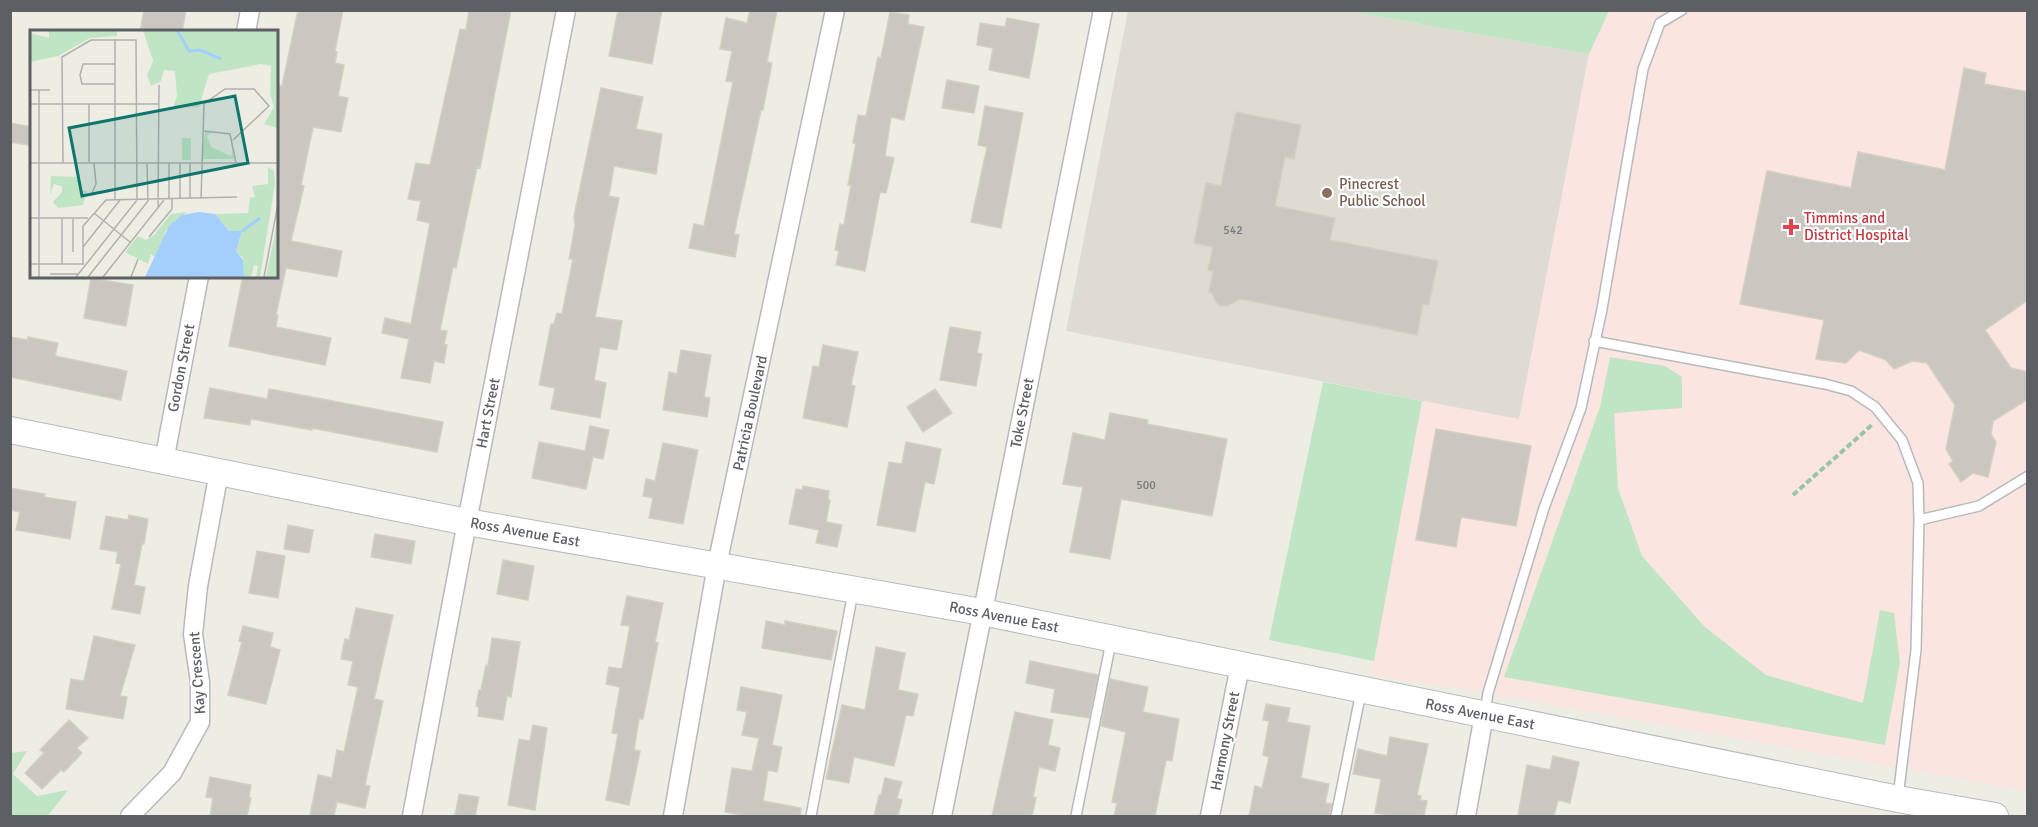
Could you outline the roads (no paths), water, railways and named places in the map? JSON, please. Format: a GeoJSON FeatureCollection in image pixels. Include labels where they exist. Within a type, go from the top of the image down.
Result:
{"type":"FeatureCollection","features":[{"type":"Feature","properties":{"kind":"main road","name":"Ross Avenue East"},"geometry":{"type":"LineString","coordinates":[[10,430],[467,522],[982,612],[1898,799],[1995,816]]}},
{"type":"Feature","properties":{"kind":"street"},"geometry":{"type":"LineString","coordinates":[[246,30],[250,10]]}},
{"type":"Feature","properties":{"kind":"street","name":"Hart Street"},"geometry":{"type":"LineString","coordinates":[[412,816],[566,10]]}},
{"type":"Feature","properties":{"kind":"street","name":"Patricia Boulevard"},"geometry":{"type":"LineString","coordinates":[[673,816],[717,565],[835,10]]}},
{"type":"Feature","properties":{"kind":"street","name":"Toke Street"},"geometry":{"type":"LineString","coordinates":[[942,816],[1103,10]]}},
{"type":"Feature","properties":{"kind":"street","name":"Gordon Street"},"geometry":{"type":"LineString","coordinates":[[164,461],[199,278]]}},
{"type":"Feature","properties":{"kind":"street","name":"Kay Crescent"},"geometry":{"type":"LineString","coordinates":[[130,816],[172,773],[200,722],[200,682],[193,634],[198,586],[219,472]]}},
{"type":"Feature","properties":{"kind":"street","name":"Harmony Street"},"geometry":{"type":"LineString","coordinates":[[1210,816],[1240,666]]}},
{"type":"Feature","properties":{"kind":"street"},"geometry":{"type":"LineString","coordinates":[[1466,816],[1484,715]]}},
{"type":"Feature","properties":{"kind":"lane"},"geometry":{"type":"LineString","coordinates":[[1484,715],[1488,693],[1544,508],[1581,408],[1602,309],[1643,69],[1660,23],[1682,10]]}},
{"type":"Feature","properties":{"kind":"lane"},"geometry":{"type":"LineString","coordinates":[[1594,340],[1825,384],[1851,391],[1875,407],[1902,440],[1918,483],[1919,520],[1916,650],[1898,799]]}},
{"type":"Feature","properties":{"kind":"lane"},"geometry":{"type":"LineString","coordinates":[[1919,520],[1979,506],[2028,476]]}},
{"type":"Feature","properties":{"kind":"lane"},"geometry":{"type":"LineString","coordinates":[[811,816],[854,589]]}},
{"type":"Feature","properties":{"kind":"lane"},"geometry":{"type":"LineString","coordinates":[[1076,816],[1112,639]]}},
{"type":"Feature","properties":{"kind":"lane"},"geometry":{"type":"LineString","coordinates":[[1336,816],[1362,690]]}},
{"type":"Feature","properties":{"kind":"place","name":"Pinecrest Public School"},"geometry":{"type":"Point","coordinates":[1327,193]}},
{"type":"Feature","properties":{"kind":"place","name":"Timmins and District Hospital"},"geometry":{"type":"Point","coordinates":[1791,227]}}]}
